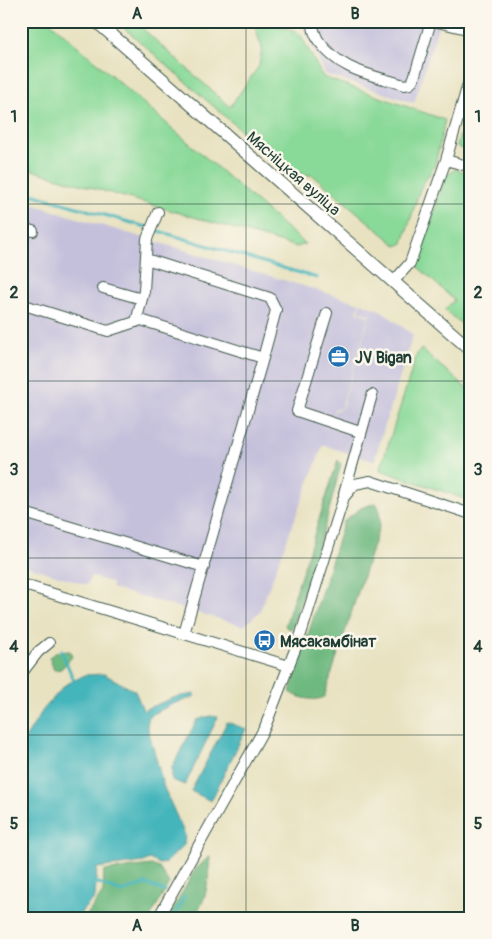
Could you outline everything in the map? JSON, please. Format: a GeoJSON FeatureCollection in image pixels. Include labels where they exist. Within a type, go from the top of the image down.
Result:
{"type":"FeatureCollection","features":[{"type":"Feature","properties":{"kind":"main road","name":"Мясніцкая вуліца"},"geometry":{"type":"LineString","coordinates":[[96,21],[471,350]]}},
{"type":"Feature","properties":{"kind":"lane"},"geometry":{"type":"LineString","coordinates":[[313,21],[316,36],[328,53],[344,67],[404,84],[410,84],[414,78],[432,21],[471,30]]}},
{"type":"Feature","properties":{"kind":"lane"},"geometry":{"type":"LineString","coordinates":[[394,281],[410,263],[446,160],[471,74]]}},
{"type":"Feature","properties":{"kind":"lane"},"geometry":{"type":"LineString","coordinates":[[446,160],[471,167]]}},
{"type":"Feature","properties":{"kind":"lane"},"geometry":{"type":"LineString","coordinates":[[136,322],[142,299],[147,239],[158,212]]}},
{"type":"Feature","properties":{"kind":"lane"},"geometry":{"type":"LineString","coordinates":[[21,228],[33,231]]}},
{"type":"Feature","properties":{"kind":"lane"},"geometry":{"type":"LineString","coordinates":[[146,259],[270,298],[276,310],[184,634]]}},
{"type":"Feature","properties":{"kind":"lane"},"geometry":{"type":"LineString","coordinates":[[104,288],[142,299]]}},
{"type":"Feature","properties":{"kind":"lane"},"geometry":{"type":"LineString","coordinates":[[21,304],[108,331],[141,320],[263,358]]}},
{"type":"Feature","properties":{"kind":"lane"},"geometry":{"type":"LineString","coordinates":[[327,313],[297,411],[360,432]]}},
{"type":"Feature","properties":{"kind":"lane"},"geometry":{"type":"LineString","coordinates":[[158,918],[265,727],[301,634],[344,498],[360,432],[372,395]]}},
{"type":"Feature","properties":{"kind":"lane"},"geometry":{"type":"LineString","coordinates":[[344,498],[355,484],[370,481],[471,514]]}},
{"type":"Feature","properties":{"kind":"lane"},"geometry":{"type":"LineString","coordinates":[[21,512],[204,567]]}},
{"type":"Feature","properties":{"kind":"lane"},"geometry":{"type":"LineString","coordinates":[[21,584],[289,666]]}},
{"type":"Feature","properties":{"kind":"lane"},"geometry":{"type":"LineString","coordinates":[[21,674],[38,652],[49,643]]}},
{"type":"Feature","properties":{"kind":"shaded area"},"geometry":{"type":"Polygon","coordinates":[[[301,21],[440,21],[414,103],[325,74],[301,21]]]}},
{"type":"Feature","properties":{"kind":"shaded area"},"geometry":{"type":"Polygon","coordinates":[[[21,201],[360,303],[357,312],[369,316],[341,408],[334,409],[328,430],[334,411],[342,408],[370,315],[359,311],[361,303],[382,311],[413,335],[374,461],[323,445],[260,611],[244,626],[111,588],[112,583],[91,576],[87,585],[21,564],[21,201]]]}},
{"type":"Feature","properties":{"kind":"green space"},"geometry":{"type":"Polygon","coordinates":[[[21,21],[49,21],[305,244],[297,247],[21,167],[21,21]]]}},
{"type":"Feature","properties":{"kind":"green space"},"geometry":{"type":"Polygon","coordinates":[[[116,21],[134,21],[230,107],[259,66],[262,48],[253,21],[268,21],[300,34],[323,77],[445,120],[435,165],[420,189],[403,243],[397,246],[314,176],[299,173],[244,133],[116,21]]]}},
{"type":"Feature","properties":{"kind":"green space"},"geometry":{"type":"Polygon","coordinates":[[[471,97],[471,154],[457,146],[471,97]]]}},
{"type":"Feature","properties":{"kind":"green space"},"geometry":{"type":"Polygon","coordinates":[[[455,169],[471,174],[471,332],[445,310],[454,300],[417,266],[445,178],[455,169]]]}},
{"type":"Feature","properties":{"kind":"green space"},"geometry":{"type":"Polygon","coordinates":[[[421,349],[471,392],[471,501],[380,470],[417,354],[421,349]]]}},
{"type":"Feature","properties":{"kind":"green space"},"geometry":{"type":"Polygon","coordinates":[[[338,460],[341,464],[326,522],[292,628],[288,629],[285,626],[338,460]]]}},
{"type":"Feature","properties":{"kind":"green space"},"geometry":{"type":"Polygon","coordinates":[[[376,503],[379,508],[380,524],[324,697],[307,699],[297,696],[290,692],[344,521],[361,508],[376,503]]]}},
{"type":"Feature","properties":{"kind":"green space"},"geometry":{"type":"Polygon","coordinates":[[[70,651],[72,657],[61,669],[54,670],[49,657],[57,652],[70,651]]]}},
{"type":"Feature","properties":{"kind":"green space"},"geometry":{"type":"Polygon","coordinates":[[[210,856],[206,893],[203,902],[192,915],[184,918],[168,918],[195,870],[210,856]]]}},
{"type":"Feature","properties":{"kind":"green space"},"geometry":{"type":"Polygon","coordinates":[[[151,865],[159,868],[169,883],[150,918],[85,918],[103,892],[104,871],[151,865]]]}},
{"type":"Feature","properties":{"kind":"water"},"geometry":{"type":"Polygon","coordinates":[[[104,674],[135,691],[143,710],[176,697],[194,694],[194,697],[173,704],[149,716],[147,725],[164,788],[185,835],[184,845],[166,863],[160,864],[149,859],[144,862],[97,868],[95,898],[82,911],[79,918],[21,917],[21,745],[43,710],[65,685],[85,675],[104,674]]]}},
{"type":"Feature","properties":{"kind":"water"},"geometry":{"type":"Polygon","coordinates":[[[210,716],[218,717],[185,785],[172,780],[172,767],[197,720],[210,716]]]}},
{"type":"Feature","properties":{"kind":"water"},"geometry":{"type":"Polygon","coordinates":[[[227,722],[246,729],[211,801],[191,791],[227,722]]]}},
{"type":"Feature","properties":{"kind":"waterway"},"geometry":{"type":"LineString","coordinates":[[21,191],[146,227]]}},
{"type":"Feature","properties":{"kind":"waterway"},"geometry":{"type":"LineString","coordinates":[[155,230],[317,278]]}},
{"type":"Feature","properties":{"kind":"waterway"},"geometry":{"type":"LineString","coordinates":[[61,650],[74,681]]}},
{"type":"Feature","properties":{"kind":"waterway"},"geometry":{"type":"LineString","coordinates":[[93,881],[122,892],[145,884],[165,891]]}},
{"type":"Feature","properties":{"kind":"waterway"},"geometry":{"type":"LineString","coordinates":[[173,918],[184,897]]}},
{"type":"Feature","properties":{"kind":"place","name":"JV Bigan"},"geometry":{"type":"Point","coordinates":[339,357]}},
{"type":"Feature","properties":{"kind":"place","name":"Мясакамбінат"},"geometry":{"type":"Point","coordinates":[264,641]}}]}
